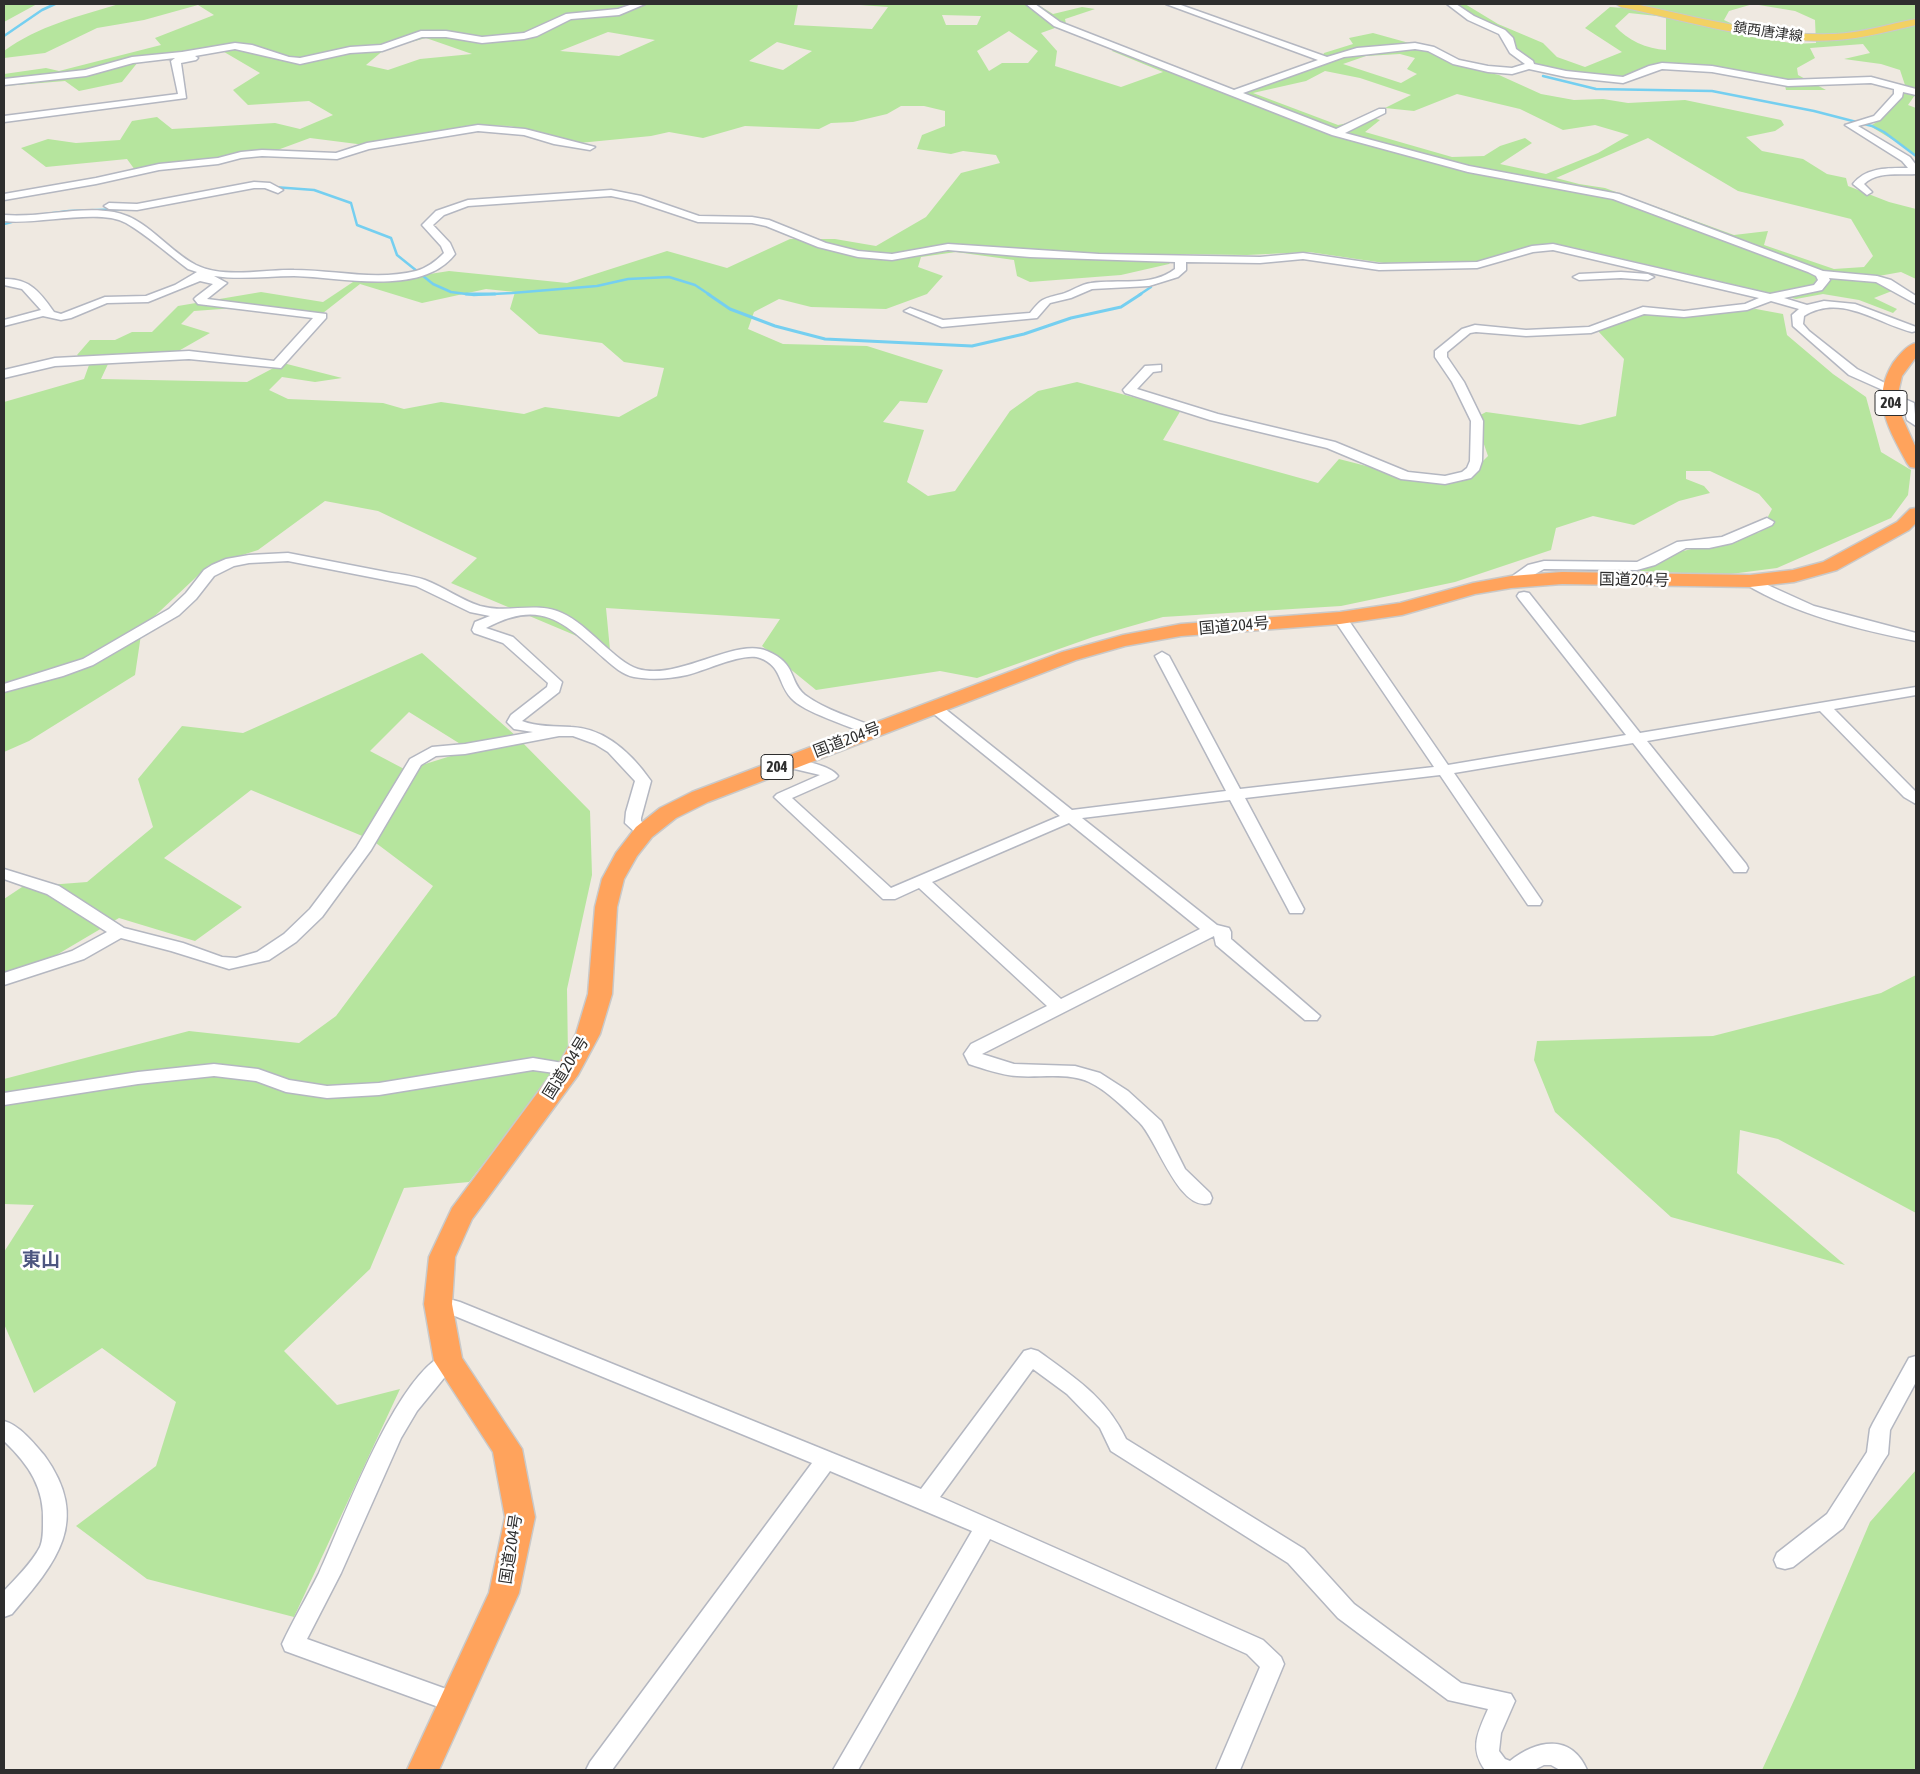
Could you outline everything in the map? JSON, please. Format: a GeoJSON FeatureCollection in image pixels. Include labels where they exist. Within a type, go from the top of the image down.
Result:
{"type":"FeatureCollection","features":[{"type":"Feature","properties":{"kind":"highway","name":"204"},"geometry":{"type":"LineString","coordinates":[[1916,348],[1906,357],[1894,373],[1889,392],[1893,419],[1916,463]]}},
{"type":"Feature","properties":{"kind":"highway","name":"国道204号"},"geometry":{"type":"LineString","coordinates":[[423,1770],[504,1593],[520,1517],[508,1449],[448,1361],[438,1304],[442,1257],[461,1215],[569,1069],[588,1034],[600,994],[606,907],[612,879],[627,853],[644,832],[668,813],[700,796],[1069,656],[1123,641],[1181,630],[1340,618],[1402,609],[1473,589],[1518,589],[1562,578],[1750,581],[1794,576],[1830,566],[1903,526],[1916,513]]}},
{"type":"Feature","properties":{"kind":"main road","name":"鎮西唐津線"},"geometry":{"type":"LineString","coordinates":[[1620,4],[1754,31],[1810,38],[1837,37],[1916,22]]}},
{"type":"Feature","properties":{"kind":"street"},"geometry":{"type":"LineString","coordinates":[[4,82],[86,73],[132,60],[243,46],[300,62],[350,50],[382,48],[421,34],[446,34],[482,40],[524,36],[534,34],[569,16],[619,12],[640,4]]}},
{"type":"Feature","properties":{"kind":"street"},"geometry":{"type":"LineString","coordinates":[[1030,4],[1057,24],[1336,133],[1468,169],[1615,196],[1821,274],[1877,279],[1887,282],[1916,302]]}},
{"type":"Feature","properties":{"kind":"street"},"geometry":{"type":"LineString","coordinates":[[1170,4],[1327,60]]}},
{"type":"Feature","properties":{"kind":"street"},"geometry":{"type":"LineString","coordinates":[[1452,4],[1471,18],[1502,32],[1508,38],[1509,45],[1513,51],[1528,60],[1529,66]]}},
{"type":"Feature","properties":{"kind":"street"},"geometry":{"type":"LineString","coordinates":[[1235,93],[1357,51],[1415,46],[1431,48],[1456,62],[1488,69],[1512,71],[1529,66],[1566,74],[1612,80],[1632,78],[1645,70],[1662,66],[1712,69],[1788,83],[1871,80],[1916,92]]}},
{"type":"Feature","properties":{"kind":"street"},"geometry":{"type":"LineString","coordinates":[[4,119],[183,96],[176,62],[206,55],[207,52]]}},
{"type":"Feature","properties":{"kind":"street"},"geometry":{"type":"LineString","coordinates":[[1898,86],[1899,95],[1877,118],[1850,125],[1906,159],[1916,171]]}},
{"type":"Feature","properties":{"kind":"street"},"geometry":{"type":"LineString","coordinates":[[1336,133],[1382,111]]}},
{"type":"Feature","properties":{"kind":"street"},"geometry":{"type":"LineString","coordinates":[[5,195],[96,181],[160,167],[218,161],[240,155],[262,153],[337,156],[368,146],[478,128],[525,132],[554,141],[590,146]]}},
{"type":"Feature","properties":{"kind":"street"},"geometry":{"type":"LineString","coordinates":[[1867,192],[1858,184],[1870,175],[1916,171]]}},
{"type":"Feature","properties":{"kind":"street"},"geometry":{"type":"LineString","coordinates":[[8,218],[41,208],[101,205],[138,207],[177,198],[254,185],[266,185],[278,190]]}},
{"type":"Feature","properties":{"kind":"street"},"geometry":{"type":"LineString","coordinates":[[4,323],[49,313],[61,317],[105,300],[148,298],[200,275],[297,272],[357,278],[399,276],[420,272],[444,262],[450,254],[448,245],[432,232],[428,225],[441,212],[468,203],[596,193],[637,198],[698,219],[752,220],[769,223],[822,245],[858,254],[892,258],[948,247],[1030,254],[1260,260],[1304,256],[1379,267],[1477,265],[1532,249],[1553,247],[1578,251],[1806,308]]}},
{"type":"Feature","properties":{"kind":"street"},"geometry":{"type":"LineString","coordinates":[[4,374],[54,362],[189,355],[276,366],[322,316],[202,302],[200,299],[222,283],[200,275],[129,220],[118,216],[85,214],[40,220],[8,218]]}},
{"type":"Feature","properties":{"kind":"street"},"geometry":{"type":"LineString","coordinates":[[910,311],[942,324],[1033,316],[1039,312],[1046,302],[1067,296],[1090,286],[1149,283],[1174,275],[1180,270],[1181,258]]}},
{"type":"Feature","properties":{"kind":"street"},"geometry":{"type":"LineString","coordinates":[[1579,277],[1642,276],[1688,283],[1734,299],[1765,299],[1818,288],[1824,280],[1821,274]]}},
{"type":"Feature","properties":{"kind":"street"},"geometry":{"type":"LineString","coordinates":[[4,282],[21,283],[31,288],[49,313]]}},
{"type":"Feature","properties":{"kind":"street"},"geometry":{"type":"LineString","coordinates":[[1157,368],[1149,369],[1129,390],[1214,417],[1331,445],[1406,476],[1444,480],[1466,475],[1472,470],[1476,461],[1477,421],[1467,398],[1441,357],[1441,351],[1466,331],[1475,328],[1492,328],[1515,332],[1571,333],[1608,325],[1643,310],[1684,314],[1747,307],[1765,299]]}},
{"type":"Feature","properties":{"kind":"street"},"geometry":{"type":"LineString","coordinates":[[1912,329],[1874,313],[1853,307],[1817,305],[1806,308],[1798,315],[1798,324],[1805,333],[1829,350],[1852,372],[1910,406],[1913,420],[1916,422]]}},
{"type":"Feature","properties":{"kind":"street"},"geometry":{"type":"LineString","coordinates":[[1740,868],[1518,589],[1533,568],[1544,565],[1637,566],[1651,563],[1680,546],[1694,542],[1712,544],[1752,532],[1767,522]]}},
{"type":"Feature","properties":{"kind":"street"},"geometry":{"type":"LineString","coordinates":[[4,688],[58,673],[88,662],[174,612],[191,596],[209,573],[230,562],[249,558],[288,557],[406,579],[428,586],[475,609],[490,612],[522,609],[539,610],[572,623],[622,666],[635,673],[659,675],[686,671],[746,654],[760,653],[780,663],[796,696],[872,731]]}},
{"type":"Feature","properties":{"kind":"street"},"geometry":{"type":"LineString","coordinates":[[1750,581],[1768,594],[1799,606],[1916,637]]}},
{"type":"Feature","properties":{"kind":"street"},"geometry":{"type":"LineString","coordinates":[[522,609],[485,622],[480,626],[480,630],[508,640],[555,682],[554,688],[514,722],[519,726],[554,731],[574,731],[588,735],[616,749],[634,766],[643,781],[642,792],[632,816],[633,823],[644,832]]}},
{"type":"Feature","properties":{"kind":"street"},"geometry":{"type":"LineString","coordinates":[[1340,618],[1534,901]]}},
{"type":"Feature","properties":{"kind":"street"},"geometry":{"type":"LineString","coordinates":[[1162,656],[1296,909]]}},
{"type":"Feature","properties":{"kind":"street"},"geometry":{"type":"LineString","coordinates":[[787,763],[794,767],[822,769],[828,772],[830,776],[782,798],[889,895],[1070,816],[1235,794],[1444,770],[1916,691]]}},
{"type":"Feature","properties":{"kind":"street"},"geometry":{"type":"LineString","coordinates":[[1823,706],[1916,799]]}},
{"type":"Feature","properties":{"kind":"street"},"geometry":{"type":"LineString","coordinates":[[934,707],[1212,930],[1223,932],[1222,941],[1311,1016]]}},
{"type":"Feature","properties":{"kind":"street"},"geometry":{"type":"LineString","coordinates":[[4,874],[53,890],[118,932],[186,949],[222,962],[236,964],[266,955],[312,917],[339,886],[415,762],[422,756],[432,752],[465,749],[544,735],[554,731]]}},
{"type":"Feature","properties":{"kind":"street"},"geometry":{"type":"LineString","coordinates":[[921,881],[1059,1007]]}},
{"type":"Feature","properties":{"kind":"street"},"geometry":{"type":"LineString","coordinates":[[1203,1198],[1178,1173],[1155,1126],[1122,1096],[1094,1077],[1075,1072],[1014,1070],[975,1060],[973,1054],[977,1048],[1212,930]]}},
{"type":"Feature","properties":{"kind":"street"},"geometry":{"type":"LineString","coordinates":[[4,978],[54,964],[108,940],[118,932]]}},
{"type":"Feature","properties":{"kind":"street"},"geometry":{"type":"LineString","coordinates":[[4,1099],[138,1078],[214,1070],[258,1075],[286,1086],[326,1092],[379,1089],[533,1064],[569,1069]]}},
{"type":"Feature","properties":{"kind":"street"},"geometry":{"type":"LineString","coordinates":[[438,1304],[453,1307],[926,1500],[1255,1647],[1274,1664],[1228,1770]]}},
{"type":"Feature","properties":{"kind":"street"},"geometry":{"type":"LineString","coordinates":[[926,1500],[1031,1357],[1074,1388],[1108,1423],[1118,1445],[1296,1556],[1346,1611],[1456,1693],[1503,1701],[1489,1733],[1487,1754],[1498,1769],[1504,1770]]}},
{"type":"Feature","properties":{"kind":"street"},"geometry":{"type":"LineString","coordinates":[[448,1361],[432,1374],[391,1435],[330,1575],[293,1644],[455,1702]]}},
{"type":"Feature","properties":{"kind":"street"},"geometry":{"type":"LineString","coordinates":[[1785,1560],[1834,1521],[1877,1454],[1880,1429],[1916,1364]]}},
{"type":"Feature","properties":{"kind":"street"},"geometry":{"type":"LineString","coordinates":[[4,1429],[29,1450],[49,1480],[55,1508],[52,1544],[41,1564],[4,1607]]}},
{"type":"Feature","properties":{"kind":"street"},"geometry":{"type":"LineString","coordinates":[[598,1770],[826,1460]]}},
{"type":"Feature","properties":{"kind":"street"},"geometry":{"type":"LineString","coordinates":[[848,1769],[986,1527]]}},
{"type":"Feature","properties":{"kind":"street"},"geometry":{"type":"LineString","coordinates":[[1516,1770],[1536,1754],[1555,1754],[1574,1766],[1575,1770]]}},
{"type":"Feature","properties":{"kind":"green space"},"geometry":{"type":"Polygon","coordinates":[[[4,4],[37,4],[4,22],[4,4]]]}},
{"type":"Feature","properties":{"kind":"green space"},"geometry":{"type":"Polygon","coordinates":[[[119,4],[798,4],[794,25],[872,29],[888,7],[846,4],[1037,4],[1053,14],[1082,7],[1095,9],[1065,19],[1066,24],[1041,33],[1057,51],[1055,66],[1121,87],[1163,72],[1112,51],[1114,49],[1232,94],[1319,63],[1324,53],[1353,44],[1349,38],[1373,33],[1438,51],[1464,67],[1499,75],[1541,94],[1574,100],[1603,99],[1628,103],[1685,100],[1781,120],[1784,125],[1775,131],[1746,137],[1762,151],[1803,159],[1827,174],[1846,178],[1848,186],[1889,202],[1916,209],[1916,279],[1901,272],[1873,277],[1892,291],[1874,298],[1897,309],[1893,313],[1859,300],[1823,294],[1796,299],[1571,247],[1535,247],[1487,261],[1384,263],[1309,252],[1247,255],[1178,254],[1169,264],[1121,275],[1030,282],[1017,276],[1014,260],[956,252],[921,257],[918,267],[943,276],[927,294],[886,309],[811,307],[779,299],[754,312],[748,329],[783,344],[867,346],[943,370],[927,403],[900,401],[883,422],[924,430],[907,482],[928,496],[955,491],[1010,411],[1038,391],[1077,382],[1181,410],[1163,440],[1318,483],[1339,459],[1421,480],[1467,477],[1488,456],[1475,418],[1486,412],[1580,425],[1616,416],[1624,359],[1598,331],[1635,309],[1684,316],[1756,309],[1783,314],[1787,335],[1833,374],[1866,397],[1881,452],[1911,470],[1908,495],[1891,518],[1777,568],[1723,575],[1640,571],[1643,561],[1760,532],[1772,509],[1759,494],[1710,471],[1686,471],[1686,479],[1704,486],[1710,493],[1679,501],[1634,525],[1593,516],[1556,528],[1551,550],[1455,582],[1341,606],[1163,617],[1093,637],[977,678],[940,671],[816,690],[762,646],[780,619],[606,608],[610,650],[451,583],[477,558],[378,511],[325,501],[258,550],[208,566],[142,628],[135,675],[29,741],[4,752],[4,402],[84,379],[89,365],[77,355],[90,340],[115,340],[132,332],[152,332],[178,306],[261,292],[323,302],[356,280],[404,278],[449,271],[567,283],[667,251],[727,268],[790,239],[835,239],[876,246],[926,217],[961,173],[1000,163],[996,155],[963,151],[951,154],[917,149],[922,135],[945,126],[945,111],[924,106],[901,106],[887,114],[853,122],[831,123],[819,129],[745,126],[703,138],[669,132],[651,136],[579,143],[510,126],[471,125],[365,145],[310,138],[272,152],[135,170],[127,159],[46,167],[21,148],[48,139],[76,143],[120,140],[132,121],[157,117],[172,129],[275,123],[300,129],[333,115],[309,101],[248,105],[233,90],[260,73],[214,46],[138,62],[122,82],[79,91],[65,81],[4,86],[4,74],[46,68],[59,71],[161,45],[155,38],[214,15],[198,5],[144,20],[97,28],[45,53],[4,58],[4,51],[45,28],[119,4]],[[942,15],[946,25],[977,25],[981,16],[942,15]],[[1009,31],[977,51],[989,71],[1002,63],[1028,63],[1038,51],[1009,31]],[[608,32],[560,51],[619,56],[655,40],[608,32]],[[426,38],[385,49],[366,65],[388,70],[420,59],[472,54],[426,38]],[[777,42],[749,61],[783,70],[812,51],[777,42]],[[1400,54],[1366,56],[1343,64],[1401,83],[1417,74],[1407,69],[1415,58],[1400,54]],[[1325,71],[1306,81],[1253,93],[1338,125],[1373,118],[1380,120],[1365,132],[1452,157],[1484,156],[1500,146],[1525,138],[1532,143],[1500,164],[1546,174],[1598,153],[1629,135],[1595,125],[1563,130],[1520,109],[1457,94],[1414,111],[1385,108],[1411,95],[1360,78],[1325,71]],[[1648,138],[1556,178],[1605,188],[1734,235],[1768,231],[1764,245],[1834,269],[1864,267],[1873,256],[1851,219],[1738,191],[1648,138]],[[360,284],[323,313],[249,307],[194,311],[181,324],[210,333],[168,357],[129,356],[108,364],[101,379],[247,382],[283,363],[342,378],[315,382],[282,377],[269,390],[288,399],[383,403],[404,409],[441,402],[524,414],[545,407],[619,417],[657,396],[664,368],[624,362],[602,343],[539,334],[510,309],[515,292],[486,289],[422,303],[360,284]]]}},
{"type":"Feature","properties":{"kind":"green space"},"geometry":{"type":"Polygon","coordinates":[[[1455,4],[1465,4],[1498,24],[1543,43],[1557,57],[1585,67],[1622,52],[1585,28],[1610,7],[1637,9],[1641,5],[1634,4],[1753,4],[1916,4],[1916,89],[1905,85],[1900,70],[1881,64],[1844,59],[1870,53],[1863,44],[1810,48],[1815,58],[1797,68],[1798,75],[1826,90],[1786,90],[1784,81],[1658,65],[1642,68],[1633,75],[1618,78],[1565,73],[1536,66],[1533,60],[1516,51],[1511,34],[1479,20],[1455,4]],[[1753,4],[1729,11],[1724,20],[1758,35],[1779,41],[1816,43],[1815,20],[1795,11],[1753,4]],[[1629,13],[1615,26],[1625,36],[1638,43],[1666,50],[1666,17],[1629,13]]]}},
{"type":"Feature","properties":{"kind":"green space"},"geometry":{"type":"Polygon","coordinates":[[[1905,92],[1915,95],[1908,105],[1916,108],[1916,157],[1908,149],[1870,126],[1882,119],[1905,92]]]}},
{"type":"Feature","properties":{"kind":"green space"},"geometry":{"type":"Polygon","coordinates":[[[422,653],[516,736],[590,811],[592,875],[567,989],[568,1056],[469,1182],[404,1188],[370,1269],[284,1351],[337,1405],[400,1389],[294,1617],[147,1579],[76,1526],[156,1466],[176,1402],[102,1348],[34,1393],[4,1324],[4,1252],[34,1205],[4,1204],[4,1079],[189,1031],[299,1043],[336,1016],[433,886],[372,840],[251,790],[164,858],[242,907],[195,941],[119,918],[4,986],[4,899],[22,887],[87,882],[153,827],[138,779],[182,726],[243,733],[422,653]],[[409,712],[370,751],[406,770],[470,750],[409,712]]]}},
{"type":"Feature","properties":{"kind":"green space"},"geometry":{"type":"Polygon","coordinates":[[[1916,975],[1916,1213],[1778,1139],[1740,1130],[1737,1173],[1845,1265],[1671,1217],[1555,1112],[1534,1060],[1537,1041],[1713,1036],[1881,993],[1916,975]]]}},
{"type":"Feature","properties":{"kind":"green space"},"geometry":{"type":"Polygon","coordinates":[[[1916,1470],[1916,1770],[1762,1770],[1796,1696],[1870,1522],[1916,1470]]]}},
{"type":"Feature","properties":{"kind":"waterway"},"geometry":{"type":"LineString","coordinates":[[4,36],[42,10],[55,4]]}},
{"type":"Feature","properties":{"kind":"waterway"},"geometry":{"type":"LineString","coordinates":[[1543,76],[1596,89],[1712,91],[1814,111],[1872,126],[1884,132],[1916,156]]}},
{"type":"Feature","properties":{"kind":"waterway"},"geometry":{"type":"LineString","coordinates":[[274,187],[314,190],[351,203],[357,225],[391,238],[397,255],[433,284],[451,292],[466,294]]}},
{"type":"Feature","properties":{"kind":"waterway"},"geometry":{"type":"LineString","coordinates":[[38,215],[69,211],[125,209]]}},
{"type":"Feature","properties":{"kind":"waterway"},"geometry":{"type":"LineString","coordinates":[[4,224],[19,220]]}},
{"type":"Feature","properties":{"kind":"waterway"},"geometry":{"type":"LineString","coordinates":[[493,294],[597,286],[628,279],[669,277],[695,285],[710,295]]}},
{"type":"Feature","properties":{"kind":"waterway"},"geometry":{"type":"LineString","coordinates":[[1139,295],[1151,287]]}},
{"type":"Feature","properties":{"kind":"waterway"},"geometry":{"type":"LineString","coordinates":[[466,294],[493,294]]}},
{"type":"Feature","properties":{"kind":"waterway"},"geometry":{"type":"LineString","coordinates":[[466,294],[493,294]]}},
{"type":"Feature","properties":{"kind":"waterway"},"geometry":{"type":"LineString","coordinates":[[708,294],[730,309],[775,326],[825,339],[972,346],[1024,334],[1071,318],[1121,307],[1141,294]]}},
{"type":"Feature","properties":{"kind":"district","name":"東山"},"geometry":{"type":"Point","coordinates":[41,1260]}}]}
